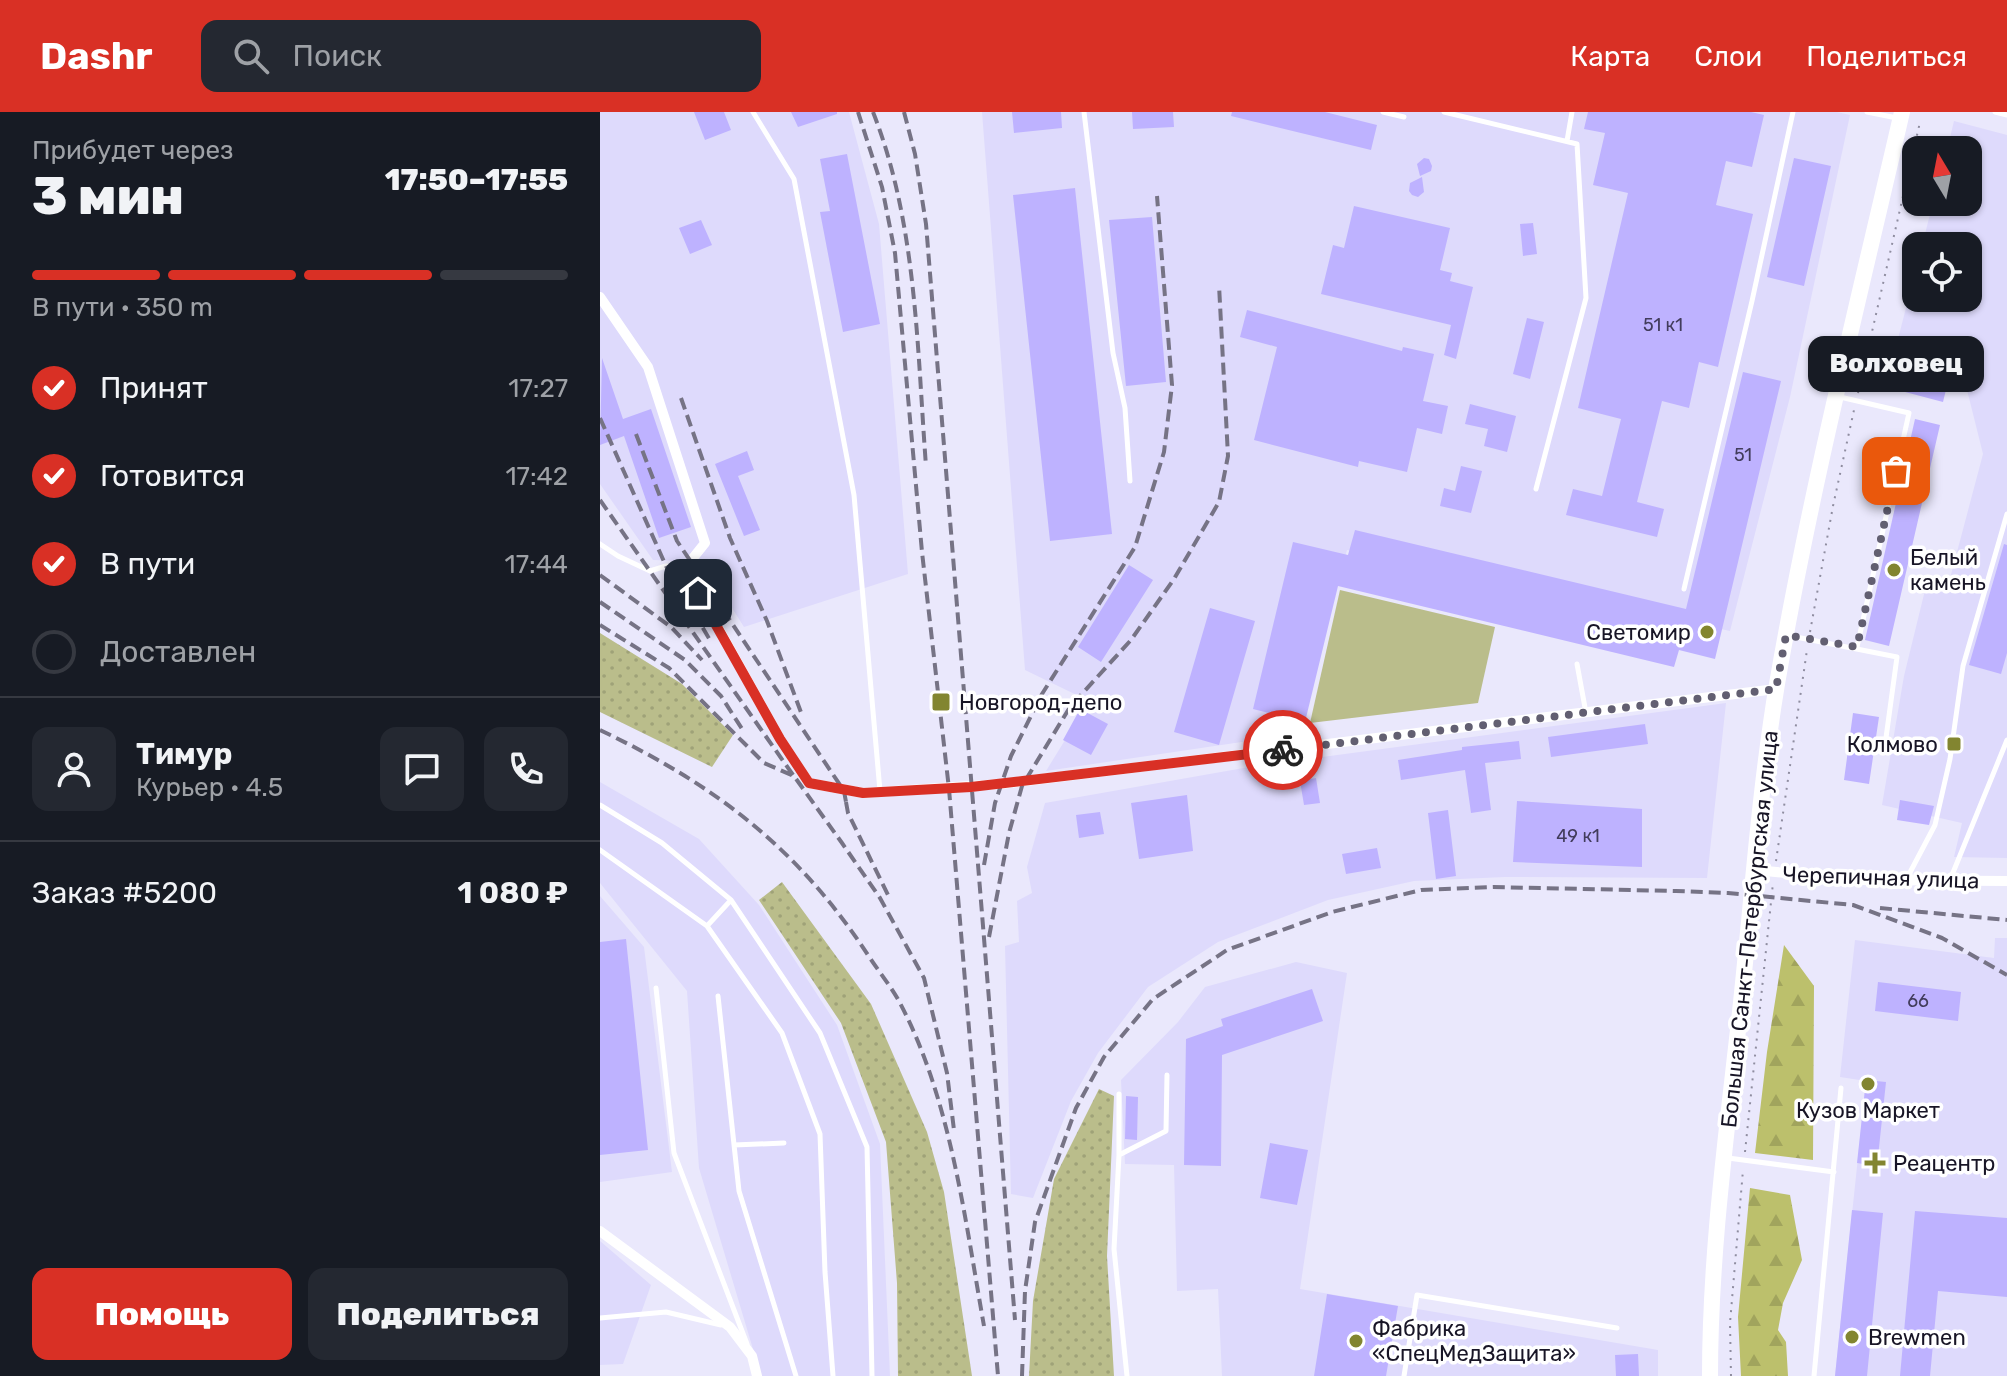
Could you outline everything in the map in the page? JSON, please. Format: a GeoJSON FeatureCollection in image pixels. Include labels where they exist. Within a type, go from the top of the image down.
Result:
{"type":"FeatureCollection","features":[{"type":"Feature","properties":{"kind":"main road","name":"Большая Санкт-Петербургская улица"},"geometry":{"type":"LineString","coordinates":[[1710,1376],[1712,1288],[1724,1158],[1776,689],[1835,396],[1902,114]]}},
{"type":"Feature","properties":{"kind":"street"},"geometry":{"type":"LineString","coordinates":[[600,297],[648,367],[705,543],[685,568],[780,739],[809,783],[844,791],[880,791],[1024,782],[1776,689]]}},
{"type":"Feature","properties":{"kind":"street","name":"Черепичная улица"},"geometry":{"type":"LineString","coordinates":[[1755,870],[1860,880],[2007,881]]}},
{"type":"Feature","properties":{"kind":"street"},"geometry":{"type":"LineString","coordinates":[[600,1231],[730,1327],[752,1356],[757,1376]]}},
{"type":"Feature","properties":{"kind":"lane"},"geometry":{"type":"LineString","coordinates":[[753,112],[794,179],[852,480],[880,791]]}},
{"type":"Feature","properties":{"kind":"lane"},"geometry":{"type":"LineString","coordinates":[[1084,112],[1113,353],[1125,408],[1130,481]]}},
{"type":"Feature","properties":{"kind":"lane"},"geometry":{"type":"LineString","coordinates":[[1383,112],[1404,117]]}},
{"type":"Feature","properties":{"kind":"lane"},"geometry":{"type":"LineString","coordinates":[[1444,112],[1577,144],[1586,298],[1536,489]]}},
{"type":"Feature","properties":{"kind":"lane"},"geometry":{"type":"LineString","coordinates":[[1567,141],[1572,112]]}},
{"type":"Feature","properties":{"kind":"lane"},"geometry":{"type":"LineString","coordinates":[[1684,589],[1793,112]]}},
{"type":"Feature","properties":{"kind":"lane"},"geometry":{"type":"LineString","coordinates":[[1867,112],[1902,114]]}},
{"type":"Feature","properties":{"kind":"lane"},"geometry":{"type":"LineString","coordinates":[[1995,112],[2007,115]]}},
{"type":"Feature","properties":{"kind":"lane"},"geometry":{"type":"LineString","coordinates":[[1835,396],[1909,413],[1857,647]]}},
{"type":"Feature","properties":{"kind":"lane"},"geometry":{"type":"LineString","coordinates":[[1906,880],[1935,825],[1950,759],[1963,666],[2007,514]]}},
{"type":"Feature","properties":{"kind":"lane"},"geometry":{"type":"LineString","coordinates":[[600,544],[650,571],[666,566],[685,568]]}},
{"type":"Feature","properties":{"kind":"lane"},"geometry":{"type":"LineString","coordinates":[[1786,635],[1897,657],[1885,745]]}},
{"type":"Feature","properties":{"kind":"lane"},"geometry":{"type":"LineString","coordinates":[[1577,664],[1586,713]]}},
{"type":"Feature","properties":{"kind":"lane"},"geometry":{"type":"LineString","coordinates":[[1949,881],[2007,740]]}},
{"type":"Feature","properties":{"kind":"lane"},"geometry":{"type":"LineString","coordinates":[[600,805],[662,843],[731,900],[820,1033],[867,1147],[872,1376]]}},
{"type":"Feature","properties":{"kind":"lane"},"geometry":{"type":"LineString","coordinates":[[600,850],[707,926],[782,1033],[820,1134],[825,1272],[833,1376]]}},
{"type":"Feature","properties":{"kind":"lane"},"geometry":{"type":"LineString","coordinates":[[707,926],[731,900]]}},
{"type":"Feature","properties":{"kind":"lane"},"geometry":{"type":"LineString","coordinates":[[656,988],[674,1153],[752,1356]]}},
{"type":"Feature","properties":{"kind":"lane"},"geometry":{"type":"LineString","coordinates":[[718,996],[739,1191],[796,1376]]}},
{"type":"Feature","properties":{"kind":"lane"},"geometry":{"type":"LineString","coordinates":[[1119,1155],[1166,1131],[1167,1075]]}},
{"type":"Feature","properties":{"kind":"lane"},"geometry":{"type":"LineString","coordinates":[[1814,1376],[1841,1088]]}},
{"type":"Feature","properties":{"kind":"lane"},"geometry":{"type":"LineString","coordinates":[[1119,1094],[1114,1249],[1127,1376]]}},
{"type":"Feature","properties":{"kind":"lane"},"geometry":{"type":"LineString","coordinates":[[734,1145],[784,1143]]}},
{"type":"Feature","properties":{"kind":"lane"},"geometry":{"type":"LineString","coordinates":[[1724,1158],[1834,1172]]}},
{"type":"Feature","properties":{"kind":"lane"},"geometry":{"type":"LineString","coordinates":[[1404,1376],[1417,1295],[1617,1328]]}},
{"type":"Feature","properties":{"kind":"lane"},"geometry":{"type":"LineString","coordinates":[[600,1318],[666,1312],[730,1327]]}},
{"type":"Feature","properties":{"kind":"path"},"geometry":{"type":"LineString","coordinates":[[1731,1376],[1733,1280],[1744,1160],[1775,872],[1809,638],[1833,506],[1920,122]]}},
{"type":"Feature","properties":{"kind":"shaded area"},"geometry":{"type":"Polygon","coordinates":[[[600,112],[849,112],[879,224],[908,574],[744,627],[703,562],[653,560],[600,484],[600,112]]]}},
{"type":"Feature","properties":{"kind":"shaded area"},"geometry":{"type":"Polygon","coordinates":[[[982,112],[1837,112],[1850,115],[1790,397],[1730,631],[1347,550],[1295,734],[1046,771],[1089,701],[1025,670],[982,112]]]}},
{"type":"Feature","properties":{"kind":"shaded area"},"geometry":{"type":"Polygon","coordinates":[[[1954,121],[2007,135],[2007,858],[1954,857],[1962,823],[1882,805],[1904,676],[1927,582],[1948,586],[1983,454],[1958,354],[1898,339],[1905,312],[1982,312],[1982,232],[1926,232],[1930,216],[1982,216],[1982,136],[1950,136],[1954,121]]]}},
{"type":"Feature","properties":{"kind":"shaded area"},"geometry":{"type":"Polygon","coordinates":[[[1726,703],[1707,878],[1505,877],[1414,881],[1328,900],[1218,942],[1148,987],[1098,1053],[1071,1101],[1033,1198],[1011,1194],[1005,946],[1019,942],[1017,901],[1032,893],[1027,867],[1045,803],[1255,766],[1726,703]]]}},
{"type":"Feature","properties":{"kind":"shaded area"},"geometry":{"type":"Polygon","coordinates":[[[600,782],[699,839],[759,905],[837,1025],[880,1144],[890,1376],[761,1376],[699,1168],[687,991],[600,883],[600,782]]]}},
{"type":"Feature","properties":{"kind":"shaded area"},"geometry":{"type":"Polygon","coordinates":[[[600,896],[644,947],[672,1172],[600,1182],[600,896]]]}},
{"type":"Feature","properties":{"kind":"shaded area"},"geometry":{"type":"Polygon","coordinates":[[[1995,938],[2007,938],[2007,1376],[1835,1376],[1866,1081],[1840,1077],[1855,940],[1994,958],[1995,938]]]}},
{"type":"Feature","properties":{"kind":"shaded area"},"geometry":{"type":"Polygon","coordinates":[[[1296,962],[1347,973],[1300,1289],[1658,1350],[1658,1376],[1222,1376],[1218,1289],[1177,1291],[1174,1165],[1125,1164],[1121,1080],[1178,1022],[1205,987],[1296,962]]]}},
{"type":"Feature","properties":{"kind":"shaded area"},"geometry":{"type":"Polygon","coordinates":[[[600,1241],[651,1285],[623,1364],[600,1365],[600,1241]]]}},
{"type":"Feature","properties":{"kind":"green space"},"geometry":{"type":"Polygon","coordinates":[[[1340,590],[1495,627],[1478,703],[1310,723],[1340,590]]]}},
{"type":"Feature","properties":{"kind":"green space"},"geometry":{"type":"Polygon","coordinates":[[[600,633],[682,684],[733,735],[712,767],[600,712],[600,633]]]}},
{"type":"Feature","properties":{"kind":"green space"},"geometry":{"type":"Polygon","coordinates":[[[782,882],[871,1004],[927,1132],[944,1192],[972,1376],[898,1376],[897,1283],[886,1142],[841,1023],[759,900],[782,882]]]}},
{"type":"Feature","properties":{"kind":"green space"},"geometry":{"type":"Polygon","coordinates":[[[1784,945],[1814,986],[1813,1160],[1755,1153],[1784,945]]]}},
{"type":"Feature","properties":{"kind":"green space"},"geometry":{"type":"Polygon","coordinates":[[[1099,1089],[1114,1096],[1107,1256],[1114,1376],[1029,1376],[1033,1301],[1054,1179],[1099,1089]]]}},
{"type":"Feature","properties":{"kind":"green space"},"geometry":{"type":"Polygon","coordinates":[[[1750,1188],[1790,1195],[1802,1260],[1783,1303],[1778,1330],[1786,1342],[1788,1376],[1741,1376],[1738,1317],[1750,1188]]]}},
{"type":"Feature","properties":{"kind":"building"},"geometry":{"type":"Polygon","coordinates":[[[694,112],[724,112],[731,130],[705,140],[694,112]]]}},
{"type":"Feature","properties":{"kind":"building"},"geometry":{"type":"Polygon","coordinates":[[[791,112],[837,112],[837,114],[798,127],[791,112]]]}},
{"type":"Feature","properties":{"kind":"building"},"geometry":{"type":"Polygon","coordinates":[[[1012,112],[1061,112],[1062,128],[1014,133],[1012,112]]]}},
{"type":"Feature","properties":{"kind":"building"},"geometry":{"type":"Polygon","coordinates":[[[1132,112],[1173,112],[1174,127],[1133,129],[1132,112]]]}},
{"type":"Feature","properties":{"kind":"building"},"geometry":{"type":"Polygon","coordinates":[[[1232,112],[1325,112],[1377,125],[1371,150],[1231,116],[1232,112]]]}},
{"type":"Feature","properties":{"kind":"building"},"geometry":{"type":"Polygon","coordinates":[[[1588,112],[1751,112],[1764,115],[1752,167],[1726,161],[1716,205],[1753,214],[1718,367],[1699,362],[1689,408],[1662,401],[1637,502],[1664,509],[1657,537],[1566,515],[1573,489],[1602,496],[1621,419],[1578,408],[1628,193],[1593,185],[1605,133],[1584,129],[1588,112]]]}},
{"type":"Feature","properties":{"kind":"building"},"geometry":{"type":"Polygon","coordinates":[[[847,154],[880,324],[843,332],[820,212],[830,211],[820,159],[847,154]]]}},
{"type":"Feature","properties":{"kind":"building"},"geometry":{"type":"Polygon","coordinates":[[[1424,158],[1429,159],[1431,171],[1420,176],[1417,164],[1424,158]]]}},
{"type":"Feature","properties":{"kind":"building"},"geometry":{"type":"Polygon","coordinates":[[[1794,158],[1831,166],[1804,286],[1767,277],[1794,158]]]}},
{"type":"Feature","properties":{"kind":"building"},"geometry":{"type":"Polygon","coordinates":[[[1422,177],[1424,192],[1418,197],[1412,195],[1410,183],[1422,177]]]}},
{"type":"Feature","properties":{"kind":"building"},"geometry":{"type":"Polygon","coordinates":[[[1075,188],[1112,534],[1050,541],[1013,195],[1075,188]]]}},
{"type":"Feature","properties":{"kind":"building"},"geometry":{"type":"Polygon","coordinates":[[[1354,206],[1450,228],[1440,270],[1452,273],[1450,281],[1473,287],[1456,359],[1444,355],[1451,325],[1321,294],[1333,245],[1344,248],[1354,206]]]}},
{"type":"Feature","properties":{"kind":"building"},"geometry":{"type":"Polygon","coordinates":[[[1152,217],[1166,382],[1126,386],[1109,220],[1152,217]]]}},
{"type":"Feature","properties":{"kind":"building"},"geometry":{"type":"Polygon","coordinates":[[[701,220],[712,245],[690,254],[679,228],[701,220]]]}},
{"type":"Feature","properties":{"kind":"building"},"geometry":{"type":"Polygon","coordinates":[[[1533,223],[1537,254],[1523,256],[1520,224],[1533,223]]]}},
{"type":"Feature","properties":{"kind":"building"},"geometry":{"type":"Polygon","coordinates":[[[1247,310],[1402,351],[1403,347],[1434,354],[1423,401],[1448,406],[1442,434],[1417,428],[1407,472],[1359,461],[1358,467],[1254,440],[1277,347],[1240,337],[1247,310]]]}},
{"type":"Feature","properties":{"kind":"building"},"geometry":{"type":"Polygon","coordinates":[[[1527,318],[1544,322],[1530,379],[1513,374],[1527,318]]]}},
{"type":"Feature","properties":{"kind":"building"},"geometry":{"type":"Polygon","coordinates":[[[1900,343],[1954,357],[1943,402],[1890,388],[1900,343]]]}},
{"type":"Feature","properties":{"kind":"building"},"geometry":{"type":"Polygon","coordinates":[[[602,358],[623,419],[651,409],[691,527],[659,538],[624,436],[600,445],[602,358]]]}},
{"type":"Feature","properties":{"kind":"building"},"geometry":{"type":"Polygon","coordinates":[[[1743,372],[1781,381],[1715,659],[1679,650],[1674,667],[1338,586],[1305,722],[1253,709],[1293,542],[1348,555],[1355,530],[1686,609],[1743,372]]]}},
{"type":"Feature","properties":{"kind":"building"},"geometry":{"type":"Polygon","coordinates":[[[1470,404],[1516,416],[1507,452],[1484,446],[1488,429],[1465,424],[1470,404]]]}},
{"type":"Feature","properties":{"kind":"building"},"geometry":{"type":"Polygon","coordinates":[[[1915,419],[1940,425],[1889,646],[1865,640],[1915,419]]]}},
{"type":"Feature","properties":{"kind":"building"},"geometry":{"type":"Polygon","coordinates":[[[747,451],[754,470],[738,476],[760,530],[744,536],[715,464],[747,451]]]}},
{"type":"Feature","properties":{"kind":"building"},"geometry":{"type":"Polygon","coordinates":[[[1461,466],[1482,471],[1471,513],[1440,506],[1444,488],[1455,491],[1461,466]]]}},
{"type":"Feature","properties":{"kind":"building"},"geometry":{"type":"Polygon","coordinates":[[[2004,544],[2007,545],[2007,653],[2001,674],[1969,665],[2004,544]]]}},
{"type":"Feature","properties":{"kind":"building"},"geometry":{"type":"Polygon","coordinates":[[[1129,565],[1153,580],[1101,662],[1078,647],[1129,565]]]}},
{"type":"Feature","properties":{"kind":"building"},"geometry":{"type":"Polygon","coordinates":[[[1210,608],[1255,621],[1219,745],[1174,732],[1210,608]]]}},
{"type":"Feature","properties":{"kind":"building"},"geometry":{"type":"Polygon","coordinates":[[[1080,709],[1108,724],[1091,755],[1063,740],[1080,709]]]}},
{"type":"Feature","properties":{"kind":"building"},"geometry":{"type":"Polygon","coordinates":[[[1853,713],[1879,717],[1869,784],[1844,780],[1853,713]]]}},
{"type":"Feature","properties":{"kind":"building"},"geometry":{"type":"Polygon","coordinates":[[[1645,724],[1648,744],[1551,757],[1548,737],[1645,724]]]}},
{"type":"Feature","properties":{"kind":"building"},"geometry":{"type":"Polygon","coordinates":[[[1519,741],[1521,759],[1485,763],[1491,810],[1471,813],[1465,770],[1401,780],[1398,760],[1462,750],[1462,747],[1519,741]]]}},
{"type":"Feature","properties":{"kind":"building"},"geometry":{"type":"Polygon","coordinates":[[[1316,778],[1320,803],[1304,805],[1300,781],[1316,778]]]}},
{"type":"Feature","properties":{"kind":"building"},"geometry":{"type":"Polygon","coordinates":[[[1187,795],[1193,851],[1139,859],[1131,803],[1187,795]]]}},
{"type":"Feature","properties":{"kind":"building"},"geometry":{"type":"Polygon","coordinates":[[[1900,800],[1934,806],[1929,825],[1897,820],[1900,800]]]}},
{"type":"Feature","properties":{"kind":"building"},"geometry":{"type":"Polygon","coordinates":[[[1517,801],[1642,809],[1642,867],[1513,862],[1517,801]]]}},
{"type":"Feature","properties":{"kind":"building"},"geometry":{"type":"Polygon","coordinates":[[[1448,810],[1456,876],[1436,879],[1428,813],[1448,810]]]}},
{"type":"Feature","properties":{"kind":"building"},"geometry":{"type":"Polygon","coordinates":[[[1100,812],[1104,834],[1079,838],[1076,815],[1100,812]]]}},
{"type":"Feature","properties":{"kind":"building"},"geometry":{"type":"Polygon","coordinates":[[[1377,848],[1381,868],[1346,874],[1342,854],[1377,848]]]}},
{"type":"Feature","properties":{"kind":"building"},"geometry":{"type":"Polygon","coordinates":[[[626,939],[648,1150],[600,1155],[600,942],[626,939]]]}},
{"type":"Feature","properties":{"kind":"building"},"geometry":{"type":"Polygon","coordinates":[[[1878,982],[1961,992],[1958,1021],[1875,1011],[1878,982]]]}},
{"type":"Feature","properties":{"kind":"building"},"geometry":{"type":"Polygon","coordinates":[[[1312,989],[1323,1021],[1222,1055],[1221,1166],[1184,1165],[1186,1039],[1223,1026],[1221,1019],[1312,989]]]}},
{"type":"Feature","properties":{"kind":"building"},"geometry":{"type":"Polygon","coordinates":[[[1866,1080],[1886,1082],[1877,1166],[1857,1163],[1866,1080]]]}},
{"type":"Feature","properties":{"kind":"building"},"geometry":{"type":"Polygon","coordinates":[[[1126,1096],[1138,1097],[1137,1140],[1125,1139],[1126,1096]]]}},
{"type":"Feature","properties":{"kind":"building"},"geometry":{"type":"Polygon","coordinates":[[[1270,1143],[1308,1150],[1297,1205],[1260,1198],[1270,1143]]]}},
{"type":"Feature","properties":{"kind":"building"},"geometry":{"type":"Polygon","coordinates":[[[1852,1210],[1883,1213],[1867,1376],[1835,1376],[1852,1210]]]}},
{"type":"Feature","properties":{"kind":"building"},"geometry":{"type":"Polygon","coordinates":[[[1915,1211],[2007,1218],[2007,1297],[1938,1291],[1930,1376],[1900,1376],[1915,1211]]]}},
{"type":"Feature","properties":{"kind":"building","name":"Фабрика «СпецМедЗащита»"},"geometry":{"type":"Polygon","coordinates":[[[1327,1294],[1398,1306],[1386,1376],[1314,1376],[1327,1294]]]}},
{"type":"Feature","properties":{"kind":"building"},"geometry":{"type":"Polygon","coordinates":[[[1638,1354],[1639,1376],[1616,1376],[1615,1355],[1638,1354]]]}},
{"type":"Feature","properties":{"kind":"railway"},"geometry":{"type":"LineString","coordinates":[[858,112],[882,187],[895,253],[922,552],[949,789],[998,1376]]}},
{"type":"Feature","properties":{"kind":"railway"},"geometry":{"type":"LineString","coordinates":[[873,112],[888,155],[907,242],[926,466]]}},
{"type":"Feature","properties":{"kind":"railway"},"geometry":{"type":"LineString","coordinates":[[904,112],[915,154],[926,224],[1015,1320]]}},
{"type":"Feature","properties":{"kind":"railway"},"geometry":{"type":"LineString","coordinates":[[984,865],[995,803],[1011,756],[1042,694],[1135,547],[1164,452],[1172,385],[1157,196]]}},
{"type":"Feature","properties":{"kind":"railway"},"geometry":{"type":"LineString","coordinates":[[989,937],[1009,833],[1022,786],[1070,707],[1131,640],[1174,579],[1219,502],[1228,456],[1219,285]]}},
{"type":"Feature","properties":{"kind":"railway"},"geometry":{"type":"LineString","coordinates":[[681,398],[730,538],[767,621],[802,715]]}},
{"type":"Feature","properties":{"kind":"railway"},"geometry":{"type":"LineString","coordinates":[[600,418],[666,566],[710,640]]}},
{"type":"Feature","properties":{"kind":"railway"},"geometry":{"type":"LineString","coordinates":[[636,434],[677,541],[844,791],[848,813]]}},
{"type":"Feature","properties":{"kind":"railway"},"geometry":{"type":"LineString","coordinates":[[600,500],[793,775]]}},
{"type":"Feature","properties":{"kind":"railway"},"geometry":{"type":"LineString","coordinates":[[600,575],[671,627],[702,660]]}},
{"type":"Feature","properties":{"kind":"railway"},"geometry":{"type":"LineString","coordinates":[[600,602],[685,660],[721,696],[744,732]]}},
{"type":"Feature","properties":{"kind":"railway"},"geometry":{"type":"LineString","coordinates":[[600,625],[669,668],[764,763],[794,776],[842,843],[880,898],[924,978],[947,1073],[954,1130]]}},
{"type":"Feature","properties":{"kind":"railway"},"geometry":{"type":"LineString","coordinates":[[600,730],[682,774],[752,824],[814,884],[843,919],[893,992],[917,1040],[944,1120],[963,1203],[984,1326]]}},
{"type":"Feature","properties":{"kind":"railway"},"geometry":{"type":"LineString","coordinates":[[846,802],[848,813],[889,897]]}},
{"type":"Feature","properties":{"kind":"railway"},"geometry":{"type":"LineString","coordinates":[[1022,1376],[1025,1291],[1035,1222],[1076,1108],[1104,1057],[1153,999],[1227,950],[1332,912],[1421,890],[1493,887],[1676,891],[1853,905],[1942,938],[2007,975]]}},
{"type":"Feature","properties":{"kind":"railway"},"geometry":{"type":"LineString","coordinates":[[1880,908],[2007,920]]}},
{"type":"Feature","properties":{"kind":"way so far"},"geometry":{"type":"LineString","coordinates":[[1283,750],[1776,689],[1786,635],[1857,647],[1896,471]]}},
{"type":"Feature","properties":{"kind":"place","name":"Волховец"},"geometry":{"type":"Point","coordinates":[1896,471]}},
{"type":"Feature","properties":{"kind":"place","name":"Белый камень"},"geometry":{"type":"Point","coordinates":[1894,570]}},
{"type":"Feature","properties":{"kind":"place","name":"Светомир"},"geometry":{"type":"Point","coordinates":[1707,632]}},
{"type":"Feature","properties":{"kind":"place","name":"Новгород-депо"},"geometry":{"type":"Point","coordinates":[941,702]}},
{"type":"Feature","properties":{"kind":"place","name":"Колмово"},"geometry":{"type":"Point","coordinates":[1954,744]}},
{"type":"Feature","properties":{"kind":"place","name":"Кузов Маркет"},"geometry":{"type":"Point","coordinates":[1868,1084]}},
{"type":"Feature","properties":{"kind":"place","name":"Реацентр"},"geometry":{"type":"Point","coordinates":[1875,1163]}},
{"type":"Feature","properties":{"kind":"place","name":"Brewmen"},"geometry":{"type":"Point","coordinates":[1852,1337]}},
{"type":"Feature","properties":{"kind":"place","name":"Фабрика «СпецМедЗащита»"},"geometry":{"type":"Point","coordinates":[1356,1341]}},
{"type":"Feature","properties":{"kind":"route"},"geometry":{"type":"LineString","coordinates":[[698,593],[780,739],[809,783],[863,793],[971,787],[1283,750]]}}]}
